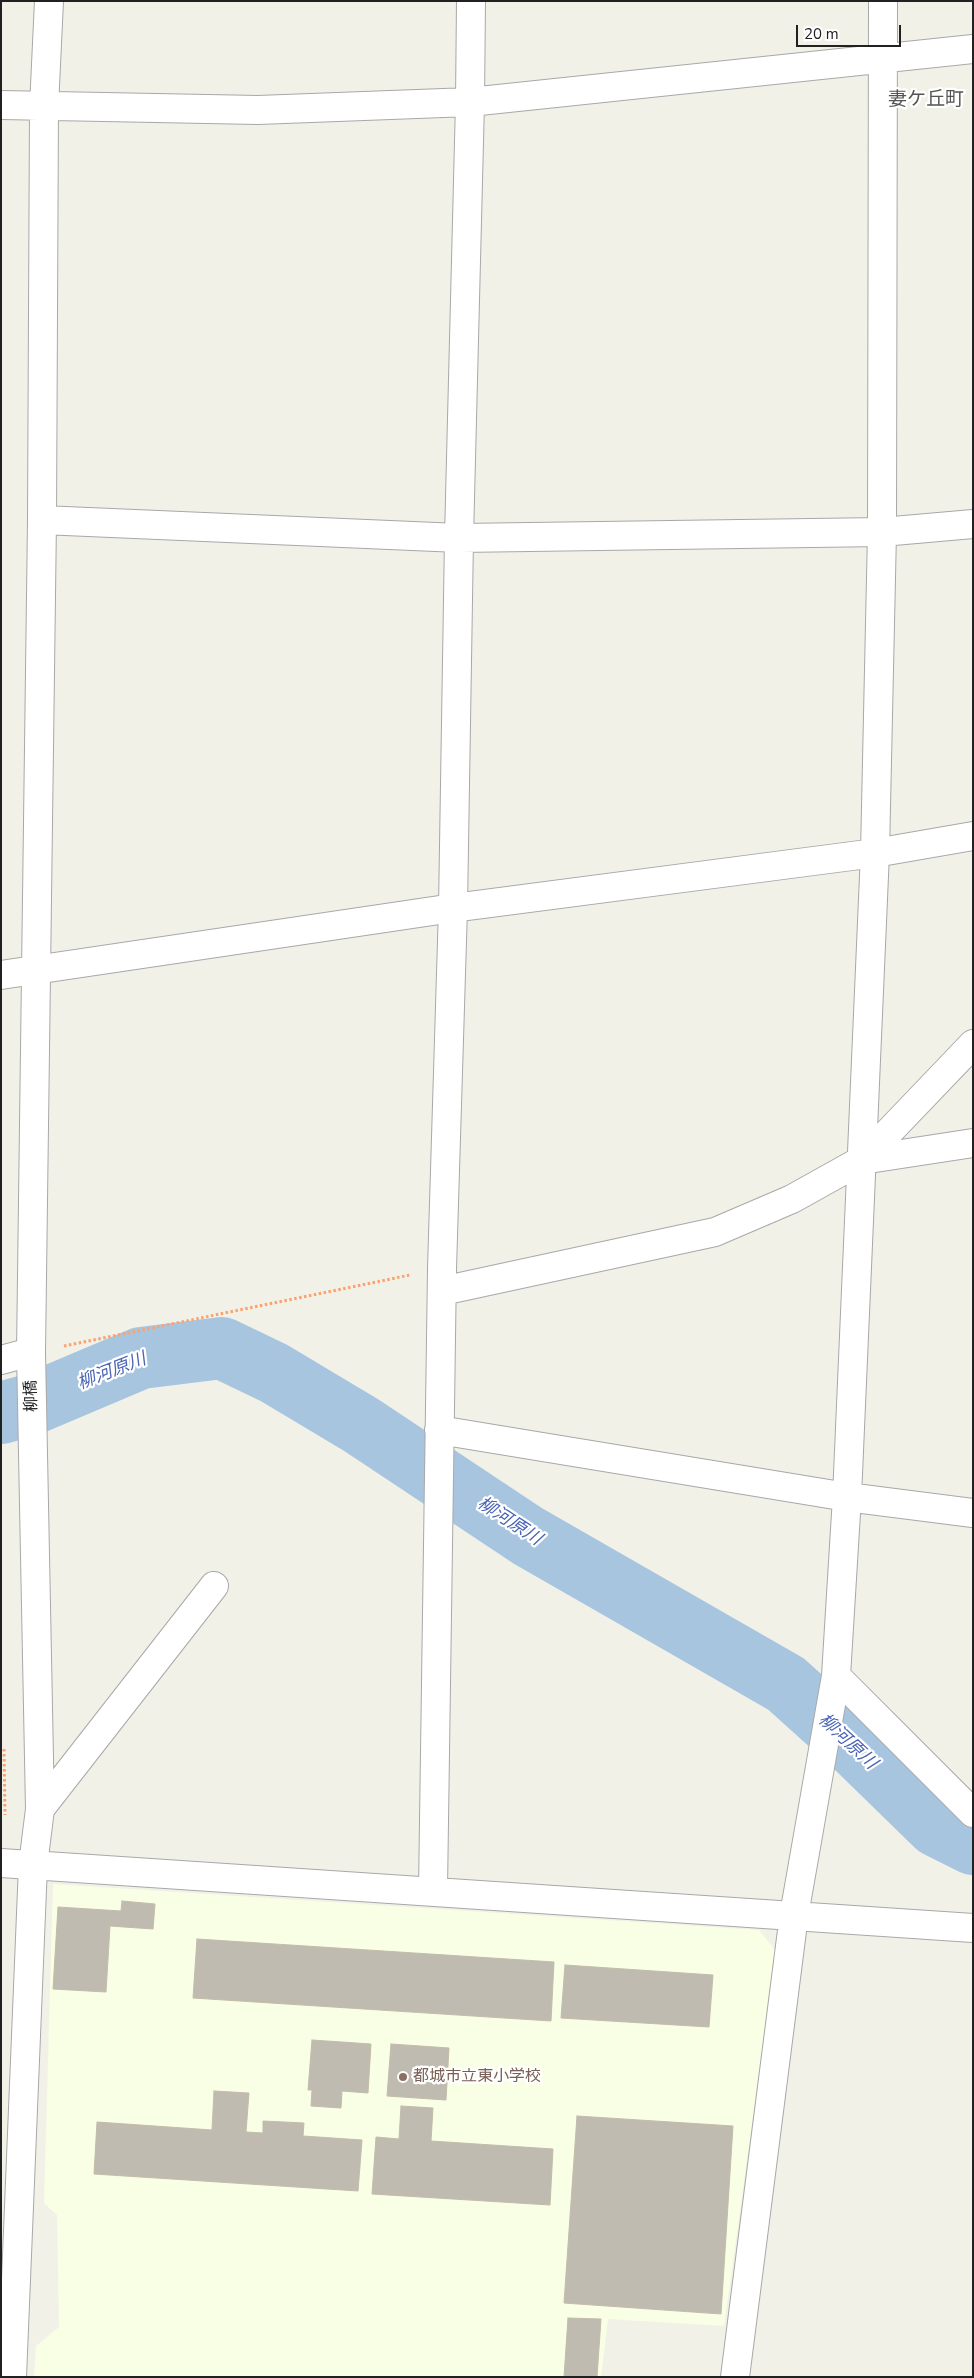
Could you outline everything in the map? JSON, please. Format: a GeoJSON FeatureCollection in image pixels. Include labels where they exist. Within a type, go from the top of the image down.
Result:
{"type":"FeatureCollection","features":[{"type":"Feature","properties":{"kind":"street","name":"柳橋"},"geometry":{"type":"LineString","coordinates":[[12,2377],[33,1865],[40,1809],[31,1354],[42,520],[44,107],[49,1]]}},
{"type":"Feature","properties":{"kind":"street"},"geometry":{"type":"LineString","coordinates":[[433,1890],[442,1280],[453,908],[458,538],[471,1]]}},
{"type":"Feature","properties":{"kind":"street"},"geometry":{"type":"LineString","coordinates":[[736,2377],[794,1915],[835,1680],[847,1497],[874,853],[882,532],[883,1]]}},
{"type":"Feature","properties":{"kind":"street"},"geometry":{"type":"LineString","coordinates":[[1,106],[258,110],[470,102],[973,49]]}},
{"type":"Feature","properties":{"kind":"street"},"geometry":{"type":"LineString","coordinates":[[42,520],[458,538],[882,532],[973,524]]}},
{"type":"Feature","properties":{"kind":"street"},"geometry":{"type":"LineString","coordinates":[[1,975],[453,908],[874,853],[973,836]]}},
{"type":"Feature","properties":{"kind":"street"},"geometry":{"type":"LineString","coordinates":[[442,1280],[715,1232],[792,1199],[862,1160],[973,1044]]}},
{"type":"Feature","properties":{"kind":"street"},"geometry":{"type":"LineString","coordinates":[[862,1160],[973,1143]]}},
{"type":"Feature","properties":{"kind":"street"},"geometry":{"type":"LineString","coordinates":[[1,1360],[31,1354]]}},
{"type":"Feature","properties":{"kind":"street"},"geometry":{"type":"LineString","coordinates":[[439,1430],[847,1497],[973,1513]]}},
{"type":"Feature","properties":{"kind":"street"},"geometry":{"type":"LineString","coordinates":[[40,1809],[214,1586]]}},
{"type":"Feature","properties":{"kind":"street"},"geometry":{"type":"LineString","coordinates":[[835,1680],[968,1811],[973,1812]]}},
{"type":"Feature","properties":{"kind":"street"},"geometry":{"type":"LineString","coordinates":[[1,1863],[433,1890],[973,1928]]}},
{"type":"Feature","properties":{"kind":"path"},"geometry":{"type":"LineString","coordinates":[[31,1354],[442,1280]]}},
{"type":"Feature","properties":{"kind":"shaded area","name":"都城市立東小学校"},"geometry":{"type":"Polygon","coordinates":[[[53,1884],[759,1930],[776,1951],[724,2326],[608,2319],[601,2377],[34,2377],[36,2346],[59,2327],[57,2215],[44,2203],[53,1884]]]}},
{"type":"Feature","properties":{"kind":"building"},"geometry":{"type":"Polygon","coordinates":[[[122,1901],[155,1904],[153,1929],[110,1926],[106,1992],[53,1989],[58,1907],[121,1911],[122,1901]]]}},
{"type":"Feature","properties":{"kind":"building"},"geometry":{"type":"Polygon","coordinates":[[[197,1939],[554,1962],[551,2021],[193,1998],[197,1939]]]}},
{"type":"Feature","properties":{"kind":"building"},"geometry":{"type":"Polygon","coordinates":[[[565,1965],[713,1975],[709,2027],[561,2018],[565,1965]]]}},
{"type":"Feature","properties":{"kind":"building"},"geometry":{"type":"Polygon","coordinates":[[[312,2040],[371,2044],[368,2093],[342,2091],[341,2108],[311,2106],[312,2090],[308,2090],[312,2040]]]}},
{"type":"Feature","properties":{"kind":"building"},"geometry":{"type":"Polygon","coordinates":[[[391,2044],[449,2048],[446,2100],[387,2096],[391,2044]]]}},
{"type":"Feature","properties":{"kind":"building"},"geometry":{"type":"Polygon","coordinates":[[[214,2091],[249,2093],[246,2132],[263,2133],[263,2121],[304,2123],[303,2136],[362,2140],[358,2191],[94,2174],[97,2122],[212,2130],[214,2091]]]}},
{"type":"Feature","properties":{"kind":"building"},"geometry":{"type":"Polygon","coordinates":[[[401,2106],[433,2108],[431,2141],[553,2149],[550,2205],[372,2194],[376,2137],[399,2139],[401,2106]]]}},
{"type":"Feature","properties":{"kind":"building"},"geometry":{"type":"Polygon","coordinates":[[[577,2116],[733,2126],[721,2314],[564,2303],[577,2116]]]}},
{"type":"Feature","properties":{"kind":"building"},"geometry":{"type":"Polygon","coordinates":[[[568,2318],[601,2319],[597,2377],[564,2377],[568,2318]]]}},
{"type":"Feature","properties":{"kind":"waterway","name":"柳河原川"},"geometry":{"type":"LineString","coordinates":[[1,1413],[30,1405],[141,1358],[222,1348],[274,1373],[361,1425],[528,1536],[786,1684],[857,1748],[937,1826],[973,1844]]}},
{"type":"Feature","properties":{"kind":"place","name":"都城市立東小学校"},"geometry":{"type":"Point","coordinates":[403,2077]}},
{"type":"Feature","properties":{"kind":"district","name":"妻ケ丘町"},"geometry":{"type":"Point","coordinates":[926,100]}}]}
